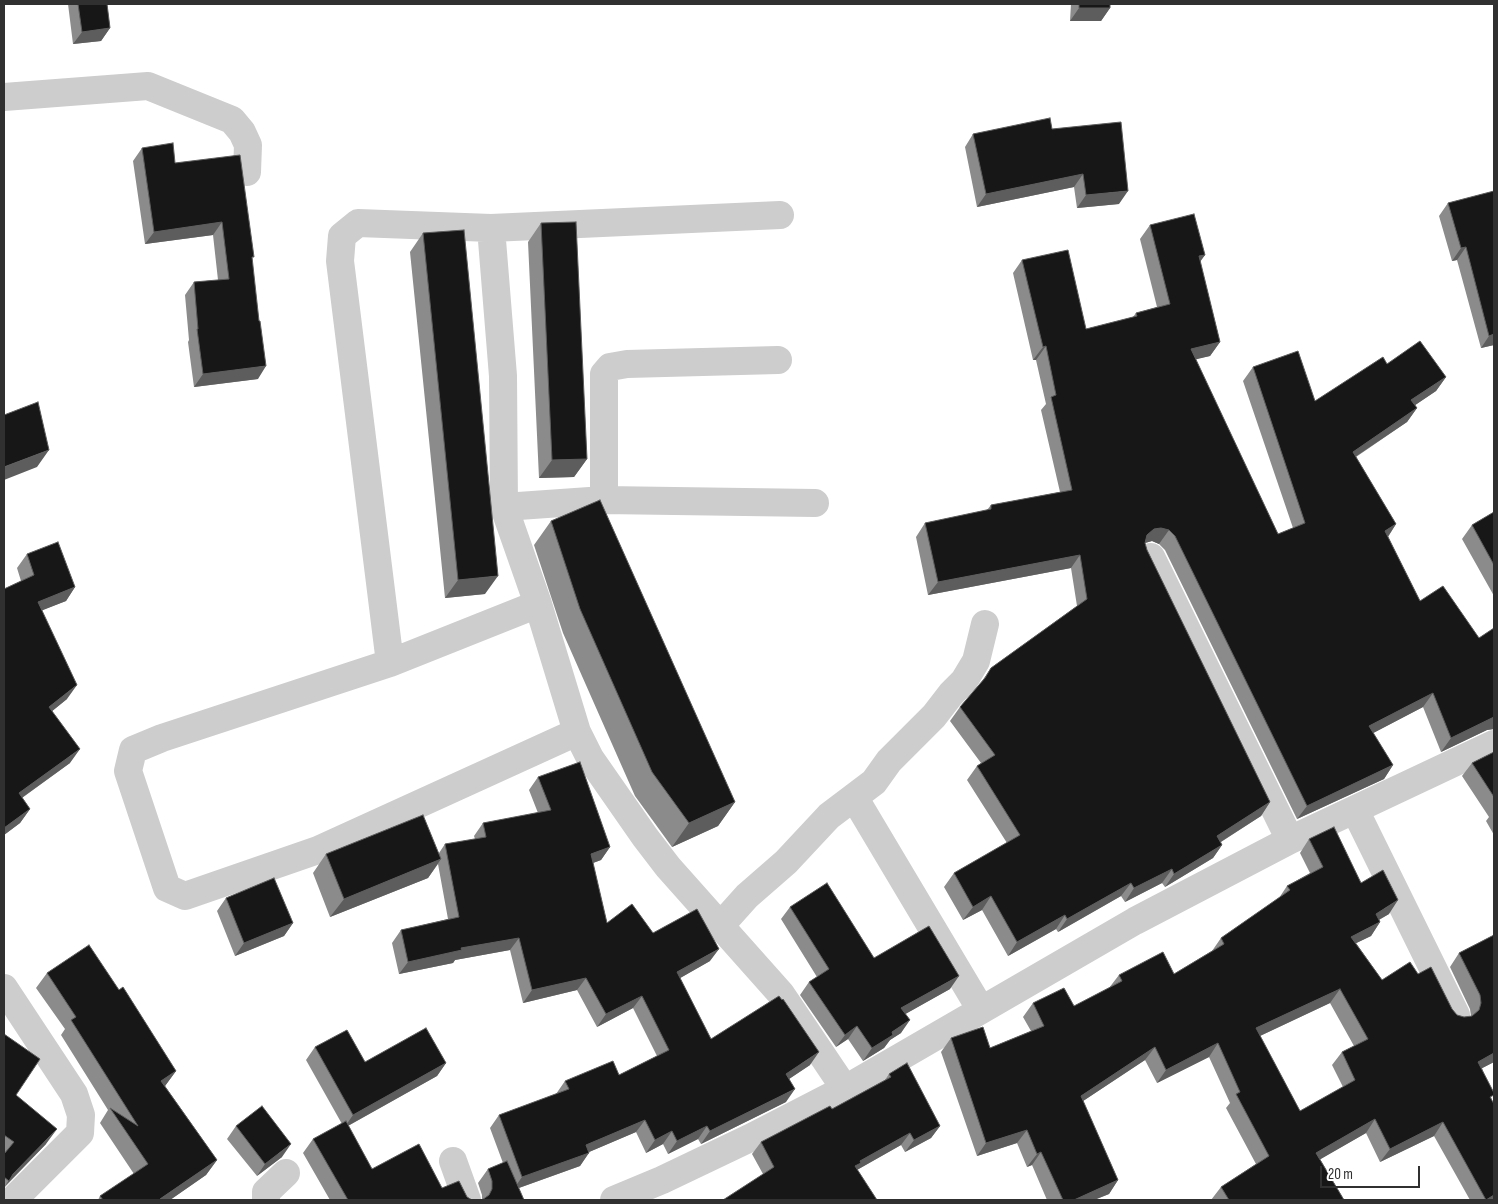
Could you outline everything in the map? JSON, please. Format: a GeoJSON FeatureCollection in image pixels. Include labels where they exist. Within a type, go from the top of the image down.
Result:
{"type":"FeatureCollection","features":[{"type":"Feature","properties":{"kind":"street"},"geometry":{"type":"LineString","coordinates":[[4,96],[148,86],[232,120],[242,132],[248,145],[247,172]]}},
{"type":"Feature","properties":{"kind":"street"},"geometry":{"type":"LineString","coordinates":[[390,663],[340,261],[342,236],[358,223],[491,228],[780,215]]}},
{"type":"Feature","properties":{"kind":"street"},"geometry":{"type":"LineString","coordinates":[[491,228],[503,376],[504,507],[538,604],[577,732],[590,758],[645,837],[668,867],[781,994],[844,1089]]}},
{"type":"Feature","properties":{"kind":"street"},"geometry":{"type":"LineString","coordinates":[[604,500],[604,374],[610,367],[627,364],[778,360]]}},
{"type":"Feature","properties":{"kind":"street"},"geometry":{"type":"LineString","coordinates":[[504,507],[604,500],[816,503]]}},
{"type":"Feature","properties":{"kind":"street"},"geometry":{"type":"LineString","coordinates":[[1151,557],[1290,840]]}},
{"type":"Feature","properties":{"kind":"street"},"geometry":{"type":"LineString","coordinates":[[538,604],[390,663],[162,738],[133,750],[128,770],[167,888],[184,896],[318,850],[577,732]]}},
{"type":"Feature","properties":{"kind":"street"},"geometry":{"type":"LineString","coordinates":[[721,925],[748,896],[786,862],[829,816],[874,782],[889,761],[934,716],[964,681],[976,661],[985,624]]}},
{"type":"Feature","properties":{"kind":"street"},"geometry":{"type":"LineString","coordinates":[[614,1200],[662,1180],[750,1138],[844,1089],[1135,921],[1290,840],[1494,744]]}},
{"type":"Feature","properties":{"kind":"street"},"geometry":{"type":"LineString","coordinates":[[854,797],[981,1010]]}},
{"type":"Feature","properties":{"kind":"street"},"geometry":{"type":"LineString","coordinates":[[1355,810],[1456,1015]]}},
{"type":"Feature","properties":{"kind":"street"},"geometry":{"type":"LineString","coordinates":[[4,988],[74,1094],[82,1115],[80,1133],[14,1200]]}},
{"type":"Feature","properties":{"kind":"street"},"geometry":{"type":"LineString","coordinates":[[453,1161],[467,1200]]}},
{"type":"Feature","properties":{"kind":"street"},"geometry":{"type":"LineString","coordinates":[[266,1200],[266,1192],[286,1173]]}},
{"type":"Feature","properties":{"kind":"building"},"geometry":{"type":"Polygon","coordinates":[[[78,4],[107,4],[110,28],[82,32],[78,4]]]}},
{"type":"Feature","properties":{"kind":"building"},"geometry":{"type":"Polygon","coordinates":[[[1079,4],[1110,4],[1110,8],[1079,8],[1079,4]]]}},
{"type":"Feature","properties":{"kind":"building"},"geometry":{"type":"Polygon","coordinates":[[[1050,118],[1052,129],[1121,122],[1128,191],[1086,195],[1083,174],[986,194],[973,134],[1050,118]]]}},
{"type":"Feature","properties":{"kind":"building"},"geometry":{"type":"Polygon","coordinates":[[[173,143],[175,163],[240,155],[266,366],[203,374],[197,329],[194,282],[229,279],[222,222],[154,232],[142,148],[173,143]]]}},
{"type":"Feature","properties":{"kind":"building"},"geometry":{"type":"Polygon","coordinates":[[[1494,191],[1494,334],[1489,336],[1466,247],[1461,248],[1448,203],[1494,191]]]}},
{"type":"Feature","properties":{"kind":"building"},"geometry":{"type":"Polygon","coordinates":[[[1194,214],[1205,255],[1199,256],[1220,342],[1191,349],[1278,534],[1305,523],[1253,367],[1298,351],[1315,401],[1383,357],[1387,364],[1420,341],[1446,377],[1411,400],[1417,408],[1353,452],[1396,524],[1385,531],[1420,601],[1443,586],[1479,638],[1494,628],[1494,717],[1451,738],[1433,693],[1369,726],[1393,765],[1307,806],[1175,536],[1169,530],[1154,529],[1147,535],[1145,543],[1147,550],[1270,802],[1217,836],[1222,845],[1174,874],[1172,869],[1134,888],[1131,883],[1067,919],[1065,915],[1017,942],[991,896],[973,907],[954,873],[1020,835],[977,766],[995,755],[960,707],[985,678],[991,668],[1087,599],[1080,555],[938,582],[925,523],[991,509],[991,505],[1072,490],[1051,397],[1056,395],[1046,346],[1043,347],[1022,260],[1068,250],[1086,329],[1137,316],[1136,313],[1170,304],[1150,225],[1194,214]]]}},
{"type":"Feature","properties":{"kind":"building"},"geometry":{"type":"Polygon","coordinates":[[[576,222],[587,459],[552,460],[541,223],[576,222]]]}},
{"type":"Feature","properties":{"kind":"building"},"geometry":{"type":"Polygon","coordinates":[[[464,230],[498,576],[458,580],[423,233],[464,230]]]}},
{"type":"Feature","properties":{"kind":"building"},"geometry":{"type":"Polygon","coordinates":[[[38,402],[49,450],[4,467],[4,415],[38,402]]]}},
{"type":"Feature","properties":{"kind":"building"},"geometry":{"type":"Polygon","coordinates":[[[600,500],[735,802],[689,823],[652,772],[580,609],[551,521],[600,500]]]}},
{"type":"Feature","properties":{"kind":"building"},"geometry":{"type":"Polygon","coordinates":[[[1494,512],[1494,565],[1472,525],[1494,512]]]}},
{"type":"Feature","properties":{"kind":"building"},"geometry":{"type":"Polygon","coordinates":[[[58,542],[75,587],[38,602],[77,685],[49,707],[80,749],[19,793],[30,809],[4,828],[4,589],[34,575],[27,554],[58,542]]]}},
{"type":"Feature","properties":{"kind":"building"},"geometry":{"type":"Polygon","coordinates":[[[1494,752],[1494,797],[1472,763],[1494,752]]]}},
{"type":"Feature","properties":{"kind":"building"},"geometry":{"type":"Polygon","coordinates":[[[580,762],[610,847],[591,854],[607,923],[632,904],[653,933],[697,909],[719,949],[677,972],[711,1039],[779,996],[783,999],[819,1052],[786,1074],[795,1089],[710,1131],[707,1126],[677,1141],[672,1131],[655,1140],[645,1120],[586,1145],[589,1153],[522,1177],[499,1115],[569,1089],[565,1081],[613,1061],[619,1075],[669,1050],[642,996],[606,1014],[586,978],[532,990],[519,938],[461,948],[462,950],[408,962],[401,930],[459,917],[445,844],[486,837],[483,823],[551,810],[538,777],[580,762]]]}},
{"type":"Feature","properties":{"kind":"building"},"geometry":{"type":"Polygon","coordinates":[[[423,815],[441,859],[344,899],[326,854],[423,815]]]}},
{"type":"Feature","properties":{"kind":"building"},"geometry":{"type":"Polygon","coordinates":[[[1334,827],[1361,883],[1383,870],[1398,900],[1376,914],[1380,922],[1351,937],[1382,980],[1410,962],[1418,974],[1431,967],[1452,1009],[1457,1015],[1464,1017],[1472,1016],[1479,1010],[1481,1003],[1480,995],[1459,953],[1494,935],[1494,1053],[1478,1062],[1494,1093],[1490,1097],[1494,1104],[1494,1195],[1486,1200],[1443,1122],[1390,1149],[1375,1119],[1316,1153],[1344,1200],[1229,1200],[1221,1187],[1269,1156],[1236,1094],[1240,1092],[1218,1043],[1166,1070],[1155,1047],[1081,1096],[1118,1180],[1074,1200],[1063,1200],[1041,1152],[1037,1154],[1027,1130],[986,1143],[951,1038],[983,1027],[990,1048],[1044,1026],[1033,1003],[1064,988],[1074,1006],[1122,981],[1119,975],[1163,952],[1174,974],[1224,944],[1221,938],[1290,890],[1287,886],[1323,867],[1309,839],[1334,827]],[[1340,989],[1256,1028],[1300,1111],[1355,1080],[1342,1052],[1368,1039],[1340,989]]]}},
{"type":"Feature","properties":{"kind":"building"},"geometry":{"type":"Polygon","coordinates":[[[274,878],[293,923],[244,943],[226,898],[274,878]]]}},
{"type":"Feature","properties":{"kind":"building"},"geometry":{"type":"Polygon","coordinates":[[[827,883],[874,958],[929,926],[959,976],[901,1008],[910,1020],[892,1032],[893,1035],[872,1048],[857,1026],[845,1035],[809,982],[829,969],[790,907],[827,883]]]}},
{"type":"Feature","properties":{"kind":"building"},"geometry":{"type":"Polygon","coordinates":[[[89,945],[119,990],[123,987],[176,1071],[161,1081],[217,1160],[160,1200],[103,1200],[100,1196],[148,1164],[110,1108],[138,1126],[71,1020],[76,1017],[47,973],[89,945]]]}},
{"type":"Feature","properties":{"kind":"building"},"geometry":{"type":"Polygon","coordinates":[[[426,1028],[446,1063],[353,1115],[315,1047],[347,1030],[365,1062],[426,1028]]]}},
{"type":"Feature","properties":{"kind":"building"},"geometry":{"type":"Polygon","coordinates":[[[4,1034],[40,1059],[16,1095],[57,1129],[13,1174],[9,1181],[4,1177],[4,1154],[14,1142],[4,1135],[4,1034]]]}},
{"type":"Feature","properties":{"kind":"building"},"geometry":{"type":"Polygon","coordinates":[[[907,1063],[940,1126],[914,1140],[910,1133],[860,1161],[861,1163],[855,1166],[877,1200],[723,1200],[774,1167],[761,1142],[830,1106],[832,1109],[891,1077],[889,1074],[907,1063]]]}},
{"type":"Feature","properties":{"kind":"building"},"geometry":{"type":"Polygon","coordinates":[[[262,1106],[291,1144],[265,1164],[236,1126],[262,1106]]]}},
{"type":"Feature","properties":{"kind":"building"},"geometry":{"type":"Polygon","coordinates":[[[346,1121],[372,1169],[419,1144],[442,1188],[459,1181],[467,1197],[472,1200],[348,1200],[313,1139],[346,1121]]]}},
{"type":"Feature","properties":{"kind":"building"},"geometry":{"type":"Polygon","coordinates":[[[507,1161],[524,1200],[482,1200],[489,1195],[492,1189],[492,1181],[488,1169],[507,1161]]]}}]}
